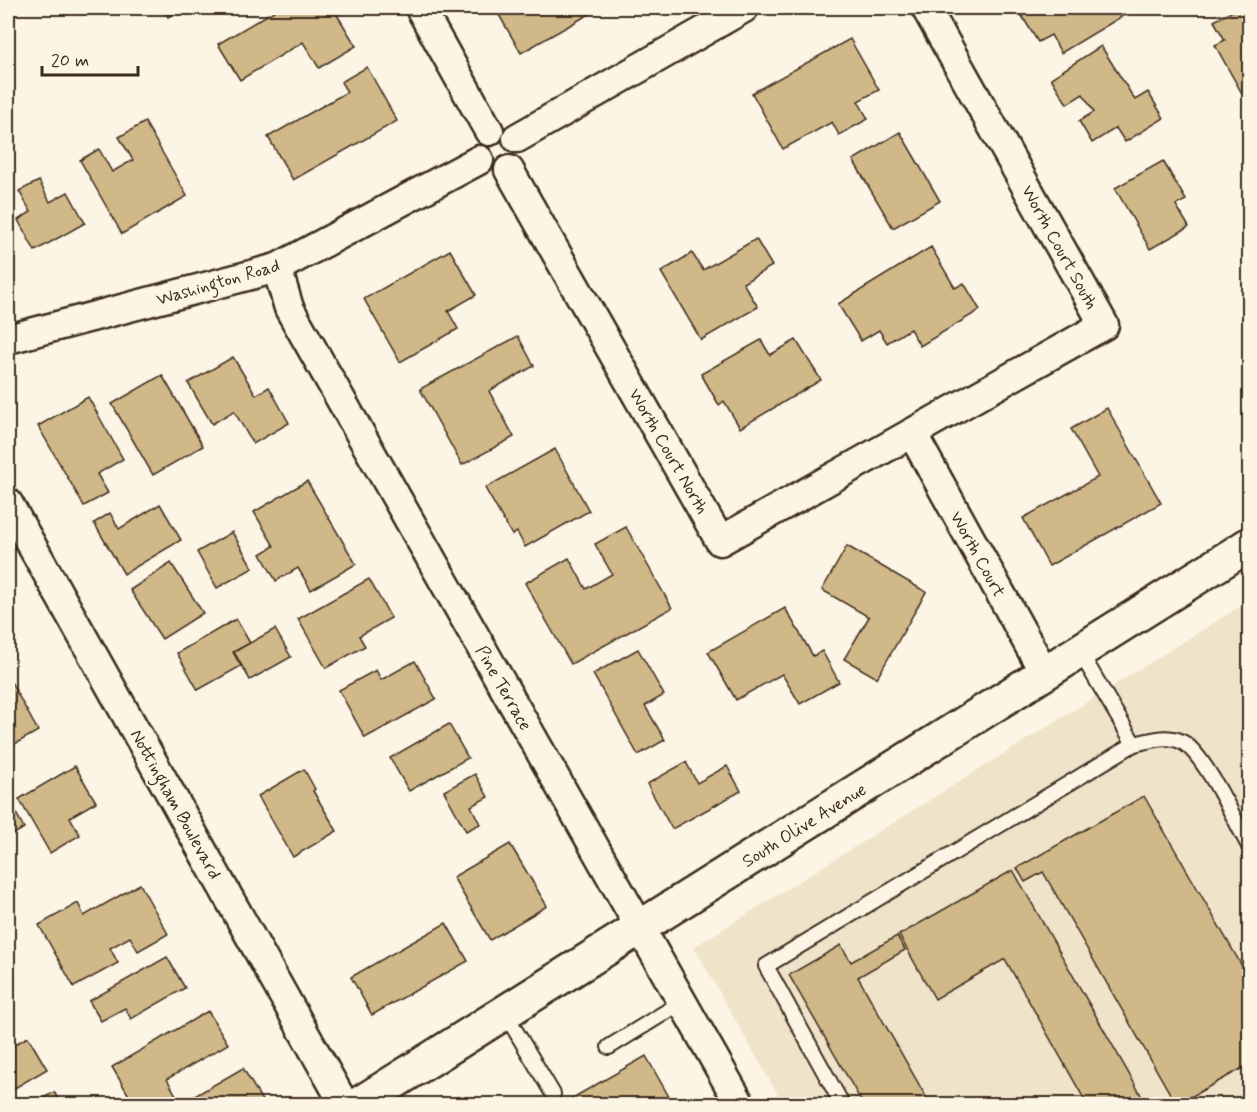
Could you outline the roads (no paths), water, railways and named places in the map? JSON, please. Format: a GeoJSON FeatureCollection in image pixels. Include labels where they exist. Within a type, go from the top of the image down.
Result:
{"type":"FeatureCollection","features":[{"type":"Feature","properties":{"kind":"street"},"geometry":{"type":"LineString","coordinates":[[420,8],[489,130]]}},
{"type":"Feature","properties":{"kind":"street"},"geometry":{"type":"LineString","coordinates":[[517,138],[744,8]]}},
{"type":"Feature","properties":{"kind":"street","name":"Worth Court South"},"geometry":{"type":"LineString","coordinates":[[912,433],[1104,325],[926,8]]}},
{"type":"Feature","properties":{"kind":"street"},"geometry":{"type":"LineString","coordinates":[[489,130],[507,130],[517,138],[520,152],[515,166],[509,170],[495,172],[483,166],[479,160],[477,146],[489,130]]}},
{"type":"Feature","properties":{"kind":"street","name":"Washington Road"},"geometry":{"type":"LineString","coordinates":[[8,339],[277,268],[479,160]]}},
{"type":"Feature","properties":{"kind":"street","name":"Worth Court North"},"geometry":{"type":"LineString","coordinates":[[509,170],[720,541],[912,433]]}},
{"type":"Feature","properties":{"kind":"street","name":"Pine Terrace"},"geometry":{"type":"LineString","coordinates":[[277,268],[289,308],[740,1104]]}},
{"type":"Feature","properties":{"kind":"street","name":"Worth Court"},"geometry":{"type":"LineString","coordinates":[[912,433],[1044,674]]}},
{"type":"Feature","properties":{"kind":"street","name":"Nottingham Boulevard"},"geometry":{"type":"LineString","coordinates":[[8,503],[344,1104]]}},
{"type":"Feature","properties":{"kind":"street","name":"South Olive Avenue"},"geometry":{"type":"LineString","coordinates":[[358,1104],[1250,544]]}},
{"type":"Feature","properties":{"kind":"lane"},"geometry":{"type":"LineString","coordinates":[[1080,652],[1134,744]]}},
{"type":"Feature","properties":{"kind":"lane"},"geometry":{"type":"LineString","coordinates":[[842,1104],[766,966],[1134,744],[1160,738],[1183,742],[1204,765],[1250,848]]}},
{"type":"Feature","properties":{"kind":"lane"},"geometry":{"type":"LineString","coordinates":[[609,1047],[682,1002]]}},
{"type":"Feature","properties":{"kind":"lane"},"geometry":{"type":"LineString","coordinates":[[506,1012],[554,1094]]}}]}
